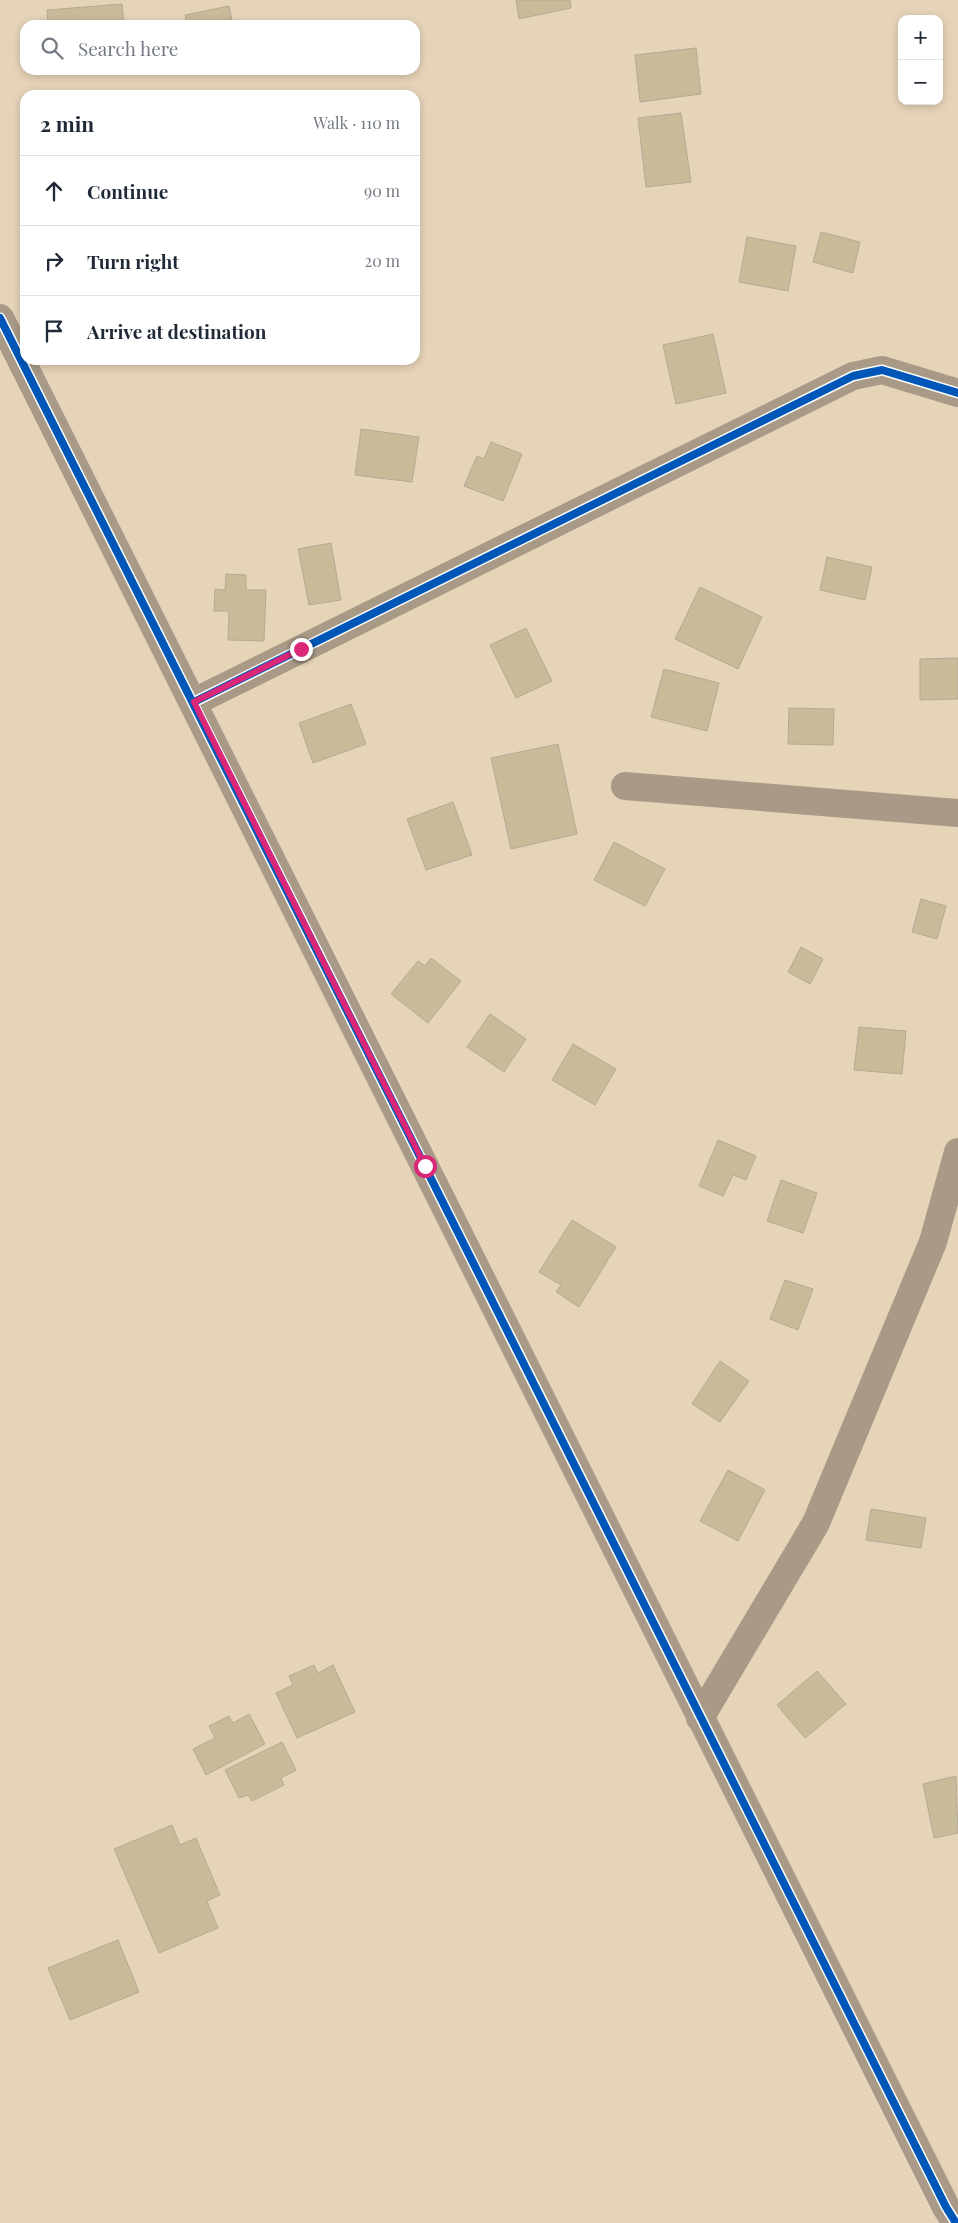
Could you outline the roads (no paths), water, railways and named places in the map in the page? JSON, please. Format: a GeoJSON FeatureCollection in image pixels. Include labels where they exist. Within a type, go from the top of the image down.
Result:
{"type":"FeatureCollection","features":[{"type":"Feature","properties":{"kind":"street"},"geometry":{"type":"LineString","coordinates":[[0,318],[20,358]]}},
{"type":"Feature","properties":{"kind":"street"},"geometry":{"type":"LineString","coordinates":[[24,365],[194,702],[700,1718],[953,2209]]}},
{"type":"Feature","properties":{"kind":"street"},"geometry":{"type":"LineString","coordinates":[[194,702],[853,376],[882,370],[958,392]]}},
{"type":"Feature","properties":{"kind":"street"},"geometry":{"type":"LineString","coordinates":[[625,786],[958,813]]}},
{"type":"Feature","properties":{"kind":"street"},"geometry":{"type":"LineString","coordinates":[[700,1718],[816,1522],[934,1242],[958,1152]]}}]}
